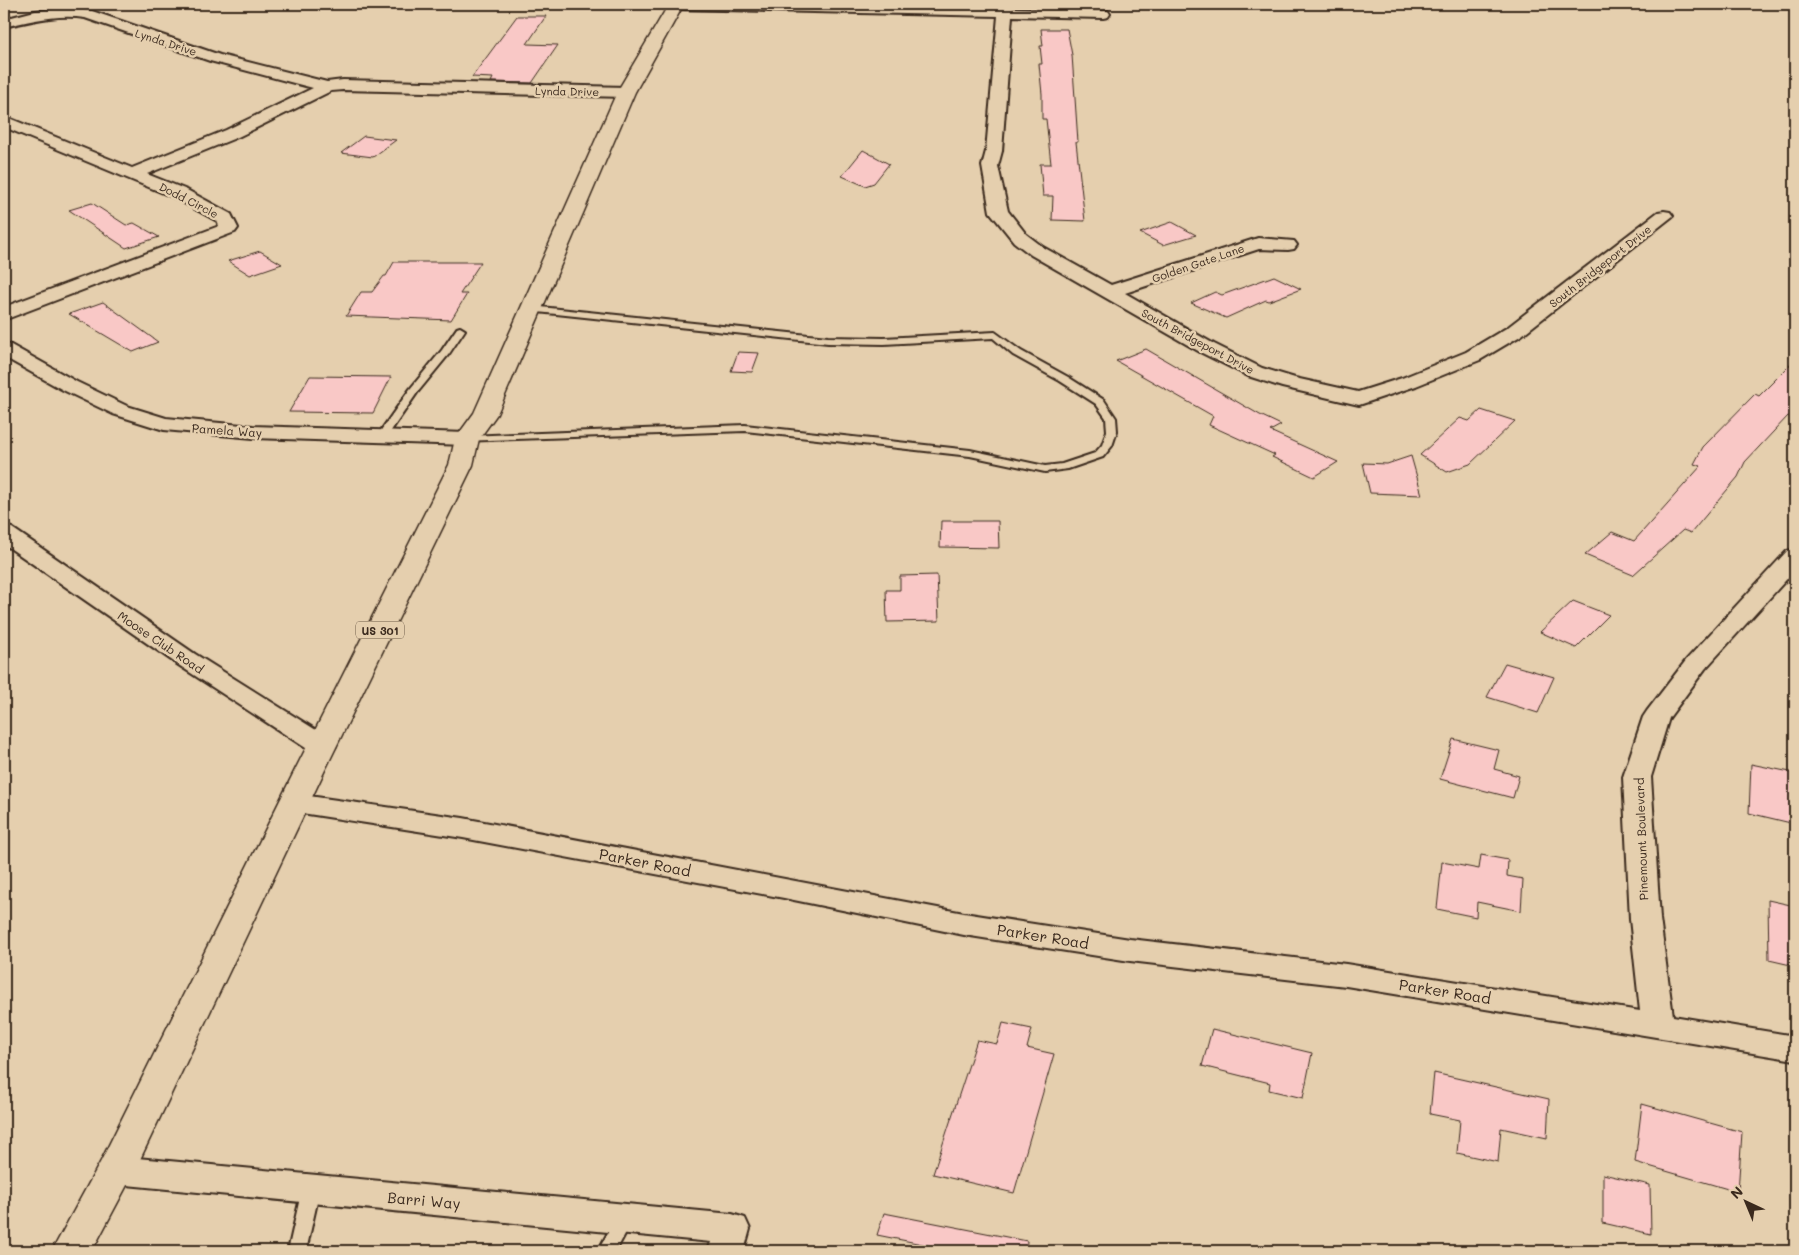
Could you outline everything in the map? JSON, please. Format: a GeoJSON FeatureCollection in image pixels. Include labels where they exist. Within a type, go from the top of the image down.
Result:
{"type":"FeatureCollection","features":[{"type":"Feature","properties":{"kind":"highway","name":"US 301"},"geometry":{"type":"LineString","coordinates":[[72,1251],[116,1170],[461,465],[467,439],[485,414],[626,92],[676,4]]}},
{"type":"Feature","properties":{"kind":"street"},"geometry":{"type":"LineString","coordinates":[[676,4],[1006,8],[1103,14]]}},
{"type":"Feature","properties":{"kind":"street","name":"South Bridgeport Drive"},"geometry":{"type":"LineString","coordinates":[[1006,8],[994,151],[990,166],[999,212],[1026,242],[1109,292],[1207,348],[1255,372],[1288,383],[1359,399],[1409,382],[1473,356],[1515,331],[1664,216]]}},
{"type":"Feature","properties":{"kind":"street","name":"Lynda Drive"},"geometry":{"type":"LineString","coordinates":[[4,23],[43,13],[68,11],[87,14],[215,58],[327,87]]}},
{"type":"Feature","properties":{"kind":"street","name":"Lynda Drive"},"geometry":{"type":"LineString","coordinates":[[134,173],[197,150],[296,104],[327,87],[343,85],[626,92]]}},
{"type":"Feature","properties":{"kind":"street","name":"Dodd Circle"},"geometry":{"type":"LineString","coordinates":[[4,121],[181,194],[225,218],[229,228],[4,314]]}},
{"type":"Feature","properties":{"kind":"street","name":"Golden Gate Lane"},"geometry":{"type":"LineString","coordinates":[[1109,292],[1258,242],[1288,245]]}},
{"type":"Feature","properties":{"kind":"street","name":"Pamela Way"},"geometry":{"type":"LineString","coordinates":[[4,349],[70,386],[120,410],[164,424],[253,432],[467,439]]}},
{"type":"Feature","properties":{"kind":"street","name":"Moose Club Road"},"geometry":{"type":"LineString","coordinates":[[4,533],[186,659],[322,746]]}},
{"type":"Feature","properties":{"kind":"street","name":"Pinemount Boulevard"},"geometry":{"type":"LineString","coordinates":[[1658,1025],[1645,919],[1637,777],[1656,717],[1696,664],[1795,556]]}},
{"type":"Feature","properties":{"kind":"street","name":"Parker Road"},"geometry":{"type":"LineString","coordinates":[[295,803],[482,832],[784,888],[964,924],[1130,950],[1346,975],[1795,1048]]}},
{"type":"Feature","properties":{"kind":"street","name":"Barri Way"},"geometry":{"type":"LineString","coordinates":[[116,1170],[624,1219],[729,1240]]}},
{"type":"Feature","properties":{"kind":"lane"},"geometry":{"type":"LineString","coordinates":[[467,439],[745,428],[970,453],[1045,469],[1064,467],[1099,456],[1107,446],[1112,431],[1111,418],[1100,402],[1064,379],[1017,353],[995,335],[884,341],[828,340],[531,309]]}},
{"type":"Feature","properties":{"kind":"lane"},"geometry":{"type":"LineString","coordinates":[[382,436],[418,386],[453,344],[460,330]]}},
{"type":"Feature","properties":{"kind":"lane"},"geometry":{"type":"LineString","coordinates":[[297,1251],[311,1189]]}},
{"type":"Feature","properties":{"kind":"lane"},"geometry":{"type":"LineString","coordinates":[[607,1251],[624,1219]]}},
{"type":"Feature","properties":{"kind":"building"},"geometry":{"type":"Polygon","coordinates":[[[517,16],[546,16],[527,44],[558,45],[532,83],[491,82],[493,78],[472,77],[517,16]]]}},
{"type":"Feature","properties":{"kind":"building"},"geometry":{"type":"Polygon","coordinates":[[[1041,29],[1067,29],[1072,55],[1078,142],[1076,142],[1085,221],[1052,220],[1053,196],[1043,196],[1040,164],[1051,164],[1046,119],[1042,119],[1039,64],[1042,64],[1040,46],[1043,46],[1041,29]]]}},
{"type":"Feature","properties":{"kind":"building"},"geometry":{"type":"Polygon","coordinates":[[[364,136],[396,140],[373,157],[341,153],[364,136]]]}},
{"type":"Feature","properties":{"kind":"building"},"geometry":{"type":"Polygon","coordinates":[[[863,150],[889,164],[874,183],[865,186],[842,176],[863,150]]]}},
{"type":"Feature","properties":{"kind":"building"},"geometry":{"type":"Polygon","coordinates":[[[92,203],[126,225],[134,223],[159,237],[126,248],[69,210],[92,203]]]}},
{"type":"Feature","properties":{"kind":"building"},"geometry":{"type":"Polygon","coordinates":[[[1172,222],[1196,235],[1163,245],[1140,233],[1172,222]]]}},
{"type":"Feature","properties":{"kind":"building"},"geometry":{"type":"Polygon","coordinates":[[[260,251],[282,264],[250,275],[228,261],[260,251]]]}},
{"type":"Feature","properties":{"kind":"building"},"geometry":{"type":"Polygon","coordinates":[[[394,262],[481,262],[460,294],[467,294],[451,320],[346,316],[361,292],[372,292],[384,276],[386,276],[394,262]]]}},
{"type":"Feature","properties":{"kind":"building"},"geometry":{"type":"Polygon","coordinates":[[[1274,276],[1301,289],[1269,301],[1266,300],[1226,318],[1191,303],[1215,292],[1222,295],[1274,276]]]}},
{"type":"Feature","properties":{"kind":"building"},"geometry":{"type":"Polygon","coordinates":[[[103,302],[158,342],[133,352],[69,314],[103,302]]]}},
{"type":"Feature","properties":{"kind":"building"},"geometry":{"type":"Polygon","coordinates":[[[1146,349],[1260,415],[1281,425],[1270,431],[1338,462],[1314,477],[1272,457],[1275,455],[1209,425],[1213,416],[1116,361],[1146,349]]]}},
{"type":"Feature","properties":{"kind":"building"},"geometry":{"type":"Polygon","coordinates":[[[738,352],[759,353],[752,372],[731,371],[738,352]]]}},
{"type":"Feature","properties":{"kind":"building"},"geometry":{"type":"Polygon","coordinates":[[[1795,360],[1795,418],[1788,416],[1745,462],[1738,477],[1691,533],[1683,530],[1633,575],[1585,555],[1612,532],[1634,541],[1701,466],[1694,464],[1703,447],[1755,394],[1759,396],[1795,360]]]}},
{"type":"Feature","properties":{"kind":"building"},"geometry":{"type":"Polygon","coordinates":[[[310,376],[391,377],[373,413],[289,412],[310,376]]]}},
{"type":"Feature","properties":{"kind":"building"},"geometry":{"type":"Polygon","coordinates":[[[1481,410],[1515,421],[1470,464],[1447,472],[1420,455],[1460,418],[1469,421],[1481,410]]]}},
{"type":"Feature","properties":{"kind":"building"},"geometry":{"type":"Polygon","coordinates":[[[1411,456],[1422,495],[1370,493],[1363,463],[1387,464],[1411,456]]]}},
{"type":"Feature","properties":{"kind":"building"},"geometry":{"type":"Polygon","coordinates":[[[941,521],[998,521],[999,548],[940,547],[941,521]]]}},
{"type":"Feature","properties":{"kind":"building"},"geometry":{"type":"Polygon","coordinates":[[[937,575],[939,621],[887,622],[886,590],[900,590],[900,576],[937,575]]]}},
{"type":"Feature","properties":{"kind":"building"},"geometry":{"type":"Polygon","coordinates":[[[1573,601],[1609,615],[1576,648],[1540,632],[1573,601]]]}},
{"type":"Feature","properties":{"kind":"building"},"geometry":{"type":"Polygon","coordinates":[[[1505,663],[1554,677],[1538,713],[1487,697],[1505,663]]]}},
{"type":"Feature","properties":{"kind":"building"},"geometry":{"type":"Polygon","coordinates":[[[1453,739],[1499,750],[1494,769],[1519,776],[1513,798],[1440,779],[1453,739]]]}},
{"type":"Feature","properties":{"kind":"building"},"geometry":{"type":"Polygon","coordinates":[[[1751,764],[1795,773],[1795,824],[1749,813],[1751,764]]]}},
{"type":"Feature","properties":{"kind":"building"},"geometry":{"type":"Polygon","coordinates":[[[1481,855],[1508,860],[1507,876],[1523,879],[1521,911],[1477,902],[1476,917],[1437,909],[1442,862],[1479,869],[1481,855]]]}},
{"type":"Feature","properties":{"kind":"building"},"geometry":{"type":"Polygon","coordinates":[[[1768,900],[1795,906],[1795,966],[1769,960],[1768,900]]]}},
{"type":"Feature","properties":{"kind":"building"},"geometry":{"type":"Polygon","coordinates":[[[1003,1023],[1032,1029],[1027,1048],[1054,1054],[1014,1193],[933,1174],[977,1040],[997,1044],[1003,1023]]]}},
{"type":"Feature","properties":{"kind":"building"},"geometry":{"type":"Polygon","coordinates":[[[1212,1029],[1312,1053],[1303,1098],[1269,1090],[1270,1083],[1202,1066],[1212,1029]]]}},
{"type":"Feature","properties":{"kind":"building"},"geometry":{"type":"Polygon","coordinates":[[[1434,1073],[1549,1099],[1547,1138],[1501,1128],[1498,1162],[1457,1153],[1460,1120],[1430,1114],[1434,1073]]]}},
{"type":"Feature","properties":{"kind":"building"},"geometry":{"type":"Polygon","coordinates":[[[1642,1104],[1742,1132],[1738,1192],[1635,1162],[1642,1104]]]}},
{"type":"Feature","properties":{"kind":"building"},"geometry":{"type":"Polygon","coordinates":[[[1603,1174],[1650,1185],[1651,1234],[1603,1223],[1603,1174]]]}},
{"type":"Feature","properties":{"kind":"building"},"geometry":{"type":"Polygon","coordinates":[[[884,1213],[1027,1241],[1026,1251],[957,1251],[877,1235],[884,1213]]]}}]}
